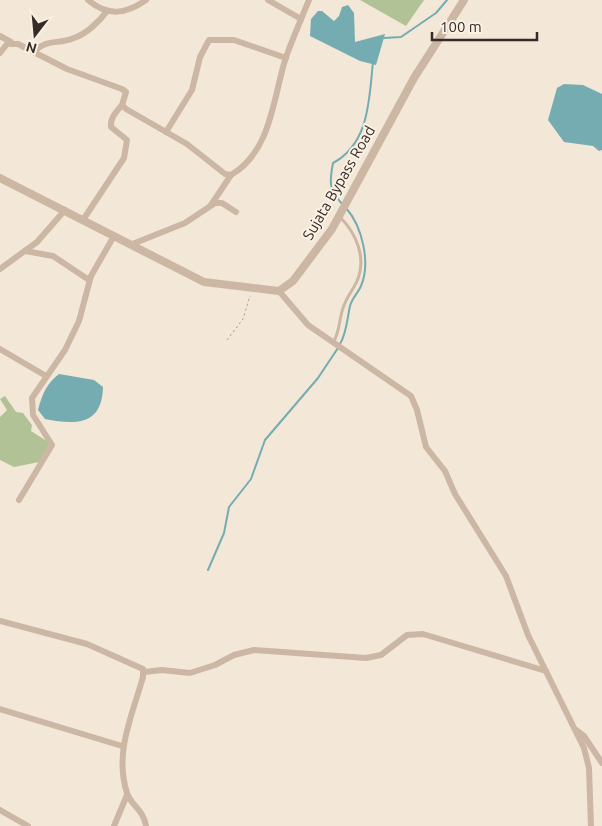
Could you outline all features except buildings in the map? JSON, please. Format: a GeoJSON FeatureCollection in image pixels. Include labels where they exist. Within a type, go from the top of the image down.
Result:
{"type":"FeatureCollection","features":[{"type":"Feature","properties":{"kind":"street"},"geometry":{"type":"LineString","coordinates":[[88,0],[107,11],[127,10],[146,0]]}},
{"type":"Feature","properties":{"kind":"street"},"geometry":{"type":"LineString","coordinates":[[268,0],[279,3],[301,19]]}},
{"type":"Feature","properties":{"kind":"street"},"geometry":{"type":"LineString","coordinates":[[130,244],[186,222],[211,205],[231,175],[256,150],[267,130],[286,58],[309,0]]}},
{"type":"Feature","properties":{"kind":"street","name":"Sujata Bypass Road"},"geometry":{"type":"LineString","coordinates":[[279,291],[298,275],[341,214],[414,78],[464,0]]}},
{"type":"Feature","properties":{"kind":"street"},"geometry":{"type":"LineString","coordinates":[[34,51],[45,43],[78,36],[98,22],[107,11]]}},
{"type":"Feature","properties":{"kind":"street"},"geometry":{"type":"LineString","coordinates":[[0,36],[34,51],[67,69],[126,92],[122,105],[114,114],[111,124],[111,127],[127,140],[126,154],[83,220]]}},
{"type":"Feature","properties":{"kind":"street"},"geometry":{"type":"LineString","coordinates":[[166,132],[192,90],[200,57],[209,40],[234,40],[286,58]]}},
{"type":"Feature","properties":{"kind":"street"},"geometry":{"type":"LineString","coordinates":[[0,53],[11,42]]}},
{"type":"Feature","properties":{"kind":"street"},"geometry":{"type":"LineString","coordinates":[[122,105],[187,144],[225,174],[231,175]]}},
{"type":"Feature","properties":{"kind":"street"},"geometry":{"type":"LineString","coordinates":[[0,178],[204,282],[279,291],[302,320],[391,380],[415,402],[426,447],[445,472],[456,494],[506,576],[524,627],[584,748],[589,768],[592,826]]}},
{"type":"Feature","properties":{"kind":"street"},"geometry":{"type":"LineString","coordinates":[[211,205],[222,203],[236,212]]}},
{"type":"Feature","properties":{"kind":"street"},"geometry":{"type":"LineString","coordinates":[[0,269],[25,251],[65,210]]}},
{"type":"Feature","properties":{"kind":"street"},"geometry":{"type":"LineString","coordinates":[[19,500],[52,445],[51,440],[36,420],[32,409],[35,391],[64,350],[79,320],[89,280],[114,236]]}},
{"type":"Feature","properties":{"kind":"street"},"geometry":{"type":"LineString","coordinates":[[25,251],[53,256],[89,280]]}},
{"type":"Feature","properties":{"kind":"street"},"geometry":{"type":"LineString","coordinates":[[0,349],[46,376]]}},
{"type":"Feature","properties":{"kind":"street"},"geometry":{"type":"LineString","coordinates":[[0,621],[87,644],[132,662],[143,669],[144,672]]}},
{"type":"Feature","properties":{"kind":"street"},"geometry":{"type":"LineString","coordinates":[[144,672],[162,670],[190,673],[215,665],[234,655],[254,650],[366,658],[381,655],[400,639],[414,633],[453,642],[546,671]]}},
{"type":"Feature","properties":{"kind":"street"},"geometry":{"type":"LineString","coordinates":[[114,826],[128,795],[122,746],[144,672]]}},
{"type":"Feature","properties":{"kind":"street"},"geometry":{"type":"LineString","coordinates":[[0,708],[122,746]]}},
{"type":"Feature","properties":{"kind":"street"},"geometry":{"type":"LineString","coordinates":[[573,728],[584,736],[602,763]]}},
{"type":"Feature","properties":{"kind":"street"},"geometry":{"type":"LineString","coordinates":[[128,795],[139,808],[146,826]]}},
{"type":"Feature","properties":{"kind":"street"},"geometry":{"type":"LineString","coordinates":[[0,810],[28,826]]}},
{"type":"Feature","properties":{"kind":"lane"},"geometry":{"type":"LineString","coordinates":[[334,343],[339,330],[345,301],[357,282],[361,267],[355,236],[341,214]]}},
{"type":"Feature","properties":{"kind":"path"},"geometry":{"type":"LineString","coordinates":[[227,340],[242,319],[252,288]]}},
{"type":"Feature","properties":{"kind":"green space"},"geometry":{"type":"Polygon","coordinates":[[[360,0],[424,0],[406,26],[360,0]]]}},
{"type":"Feature","properties":{"kind":"green space"},"geometry":{"type":"Polygon","coordinates":[[[5,396],[16,412],[23,413],[32,425],[31,431],[50,443],[39,462],[14,467],[0,460],[0,417],[7,410],[0,399],[5,396]]]}},
{"type":"Feature","properties":{"kind":"water"},"geometry":{"type":"Polygon","coordinates":[[[348,5],[354,13],[355,42],[385,34],[376,65],[360,61],[310,36],[311,19],[318,11],[322,11],[334,21],[339,16],[342,7],[348,5]]]}},
{"type":"Feature","properties":{"kind":"water"},"geometry":{"type":"Polygon","coordinates":[[[564,84],[583,85],[602,94],[602,150],[599,151],[593,146],[564,142],[548,120],[557,88],[564,84]]]}},
{"type":"Feature","properties":{"kind":"water"},"geometry":{"type":"Polygon","coordinates":[[[59,374],[94,380],[103,387],[98,409],[92,416],[76,422],[45,419],[38,410],[48,385],[59,374]]]}},
{"type":"Feature","properties":{"kind":"waterway"},"geometry":{"type":"LineString","coordinates":[[384,38],[401,37],[436,13],[447,0]]}},
{"type":"Feature","properties":{"kind":"waterway"},"geometry":{"type":"LineString","coordinates":[[343,205],[331,186],[333,163],[345,154],[361,132],[368,105],[373,62]]}},
{"type":"Feature","properties":{"kind":"waterway"},"geometry":{"type":"LineString","coordinates":[[340,344],[351,303],[361,286],[365,267],[363,245],[357,225],[346,208]]}},
{"type":"Feature","properties":{"kind":"waterway"},"geometry":{"type":"LineString","coordinates":[[208,570],[224,533],[229,507],[251,479],[265,440],[318,378],[338,348]]}}]}
